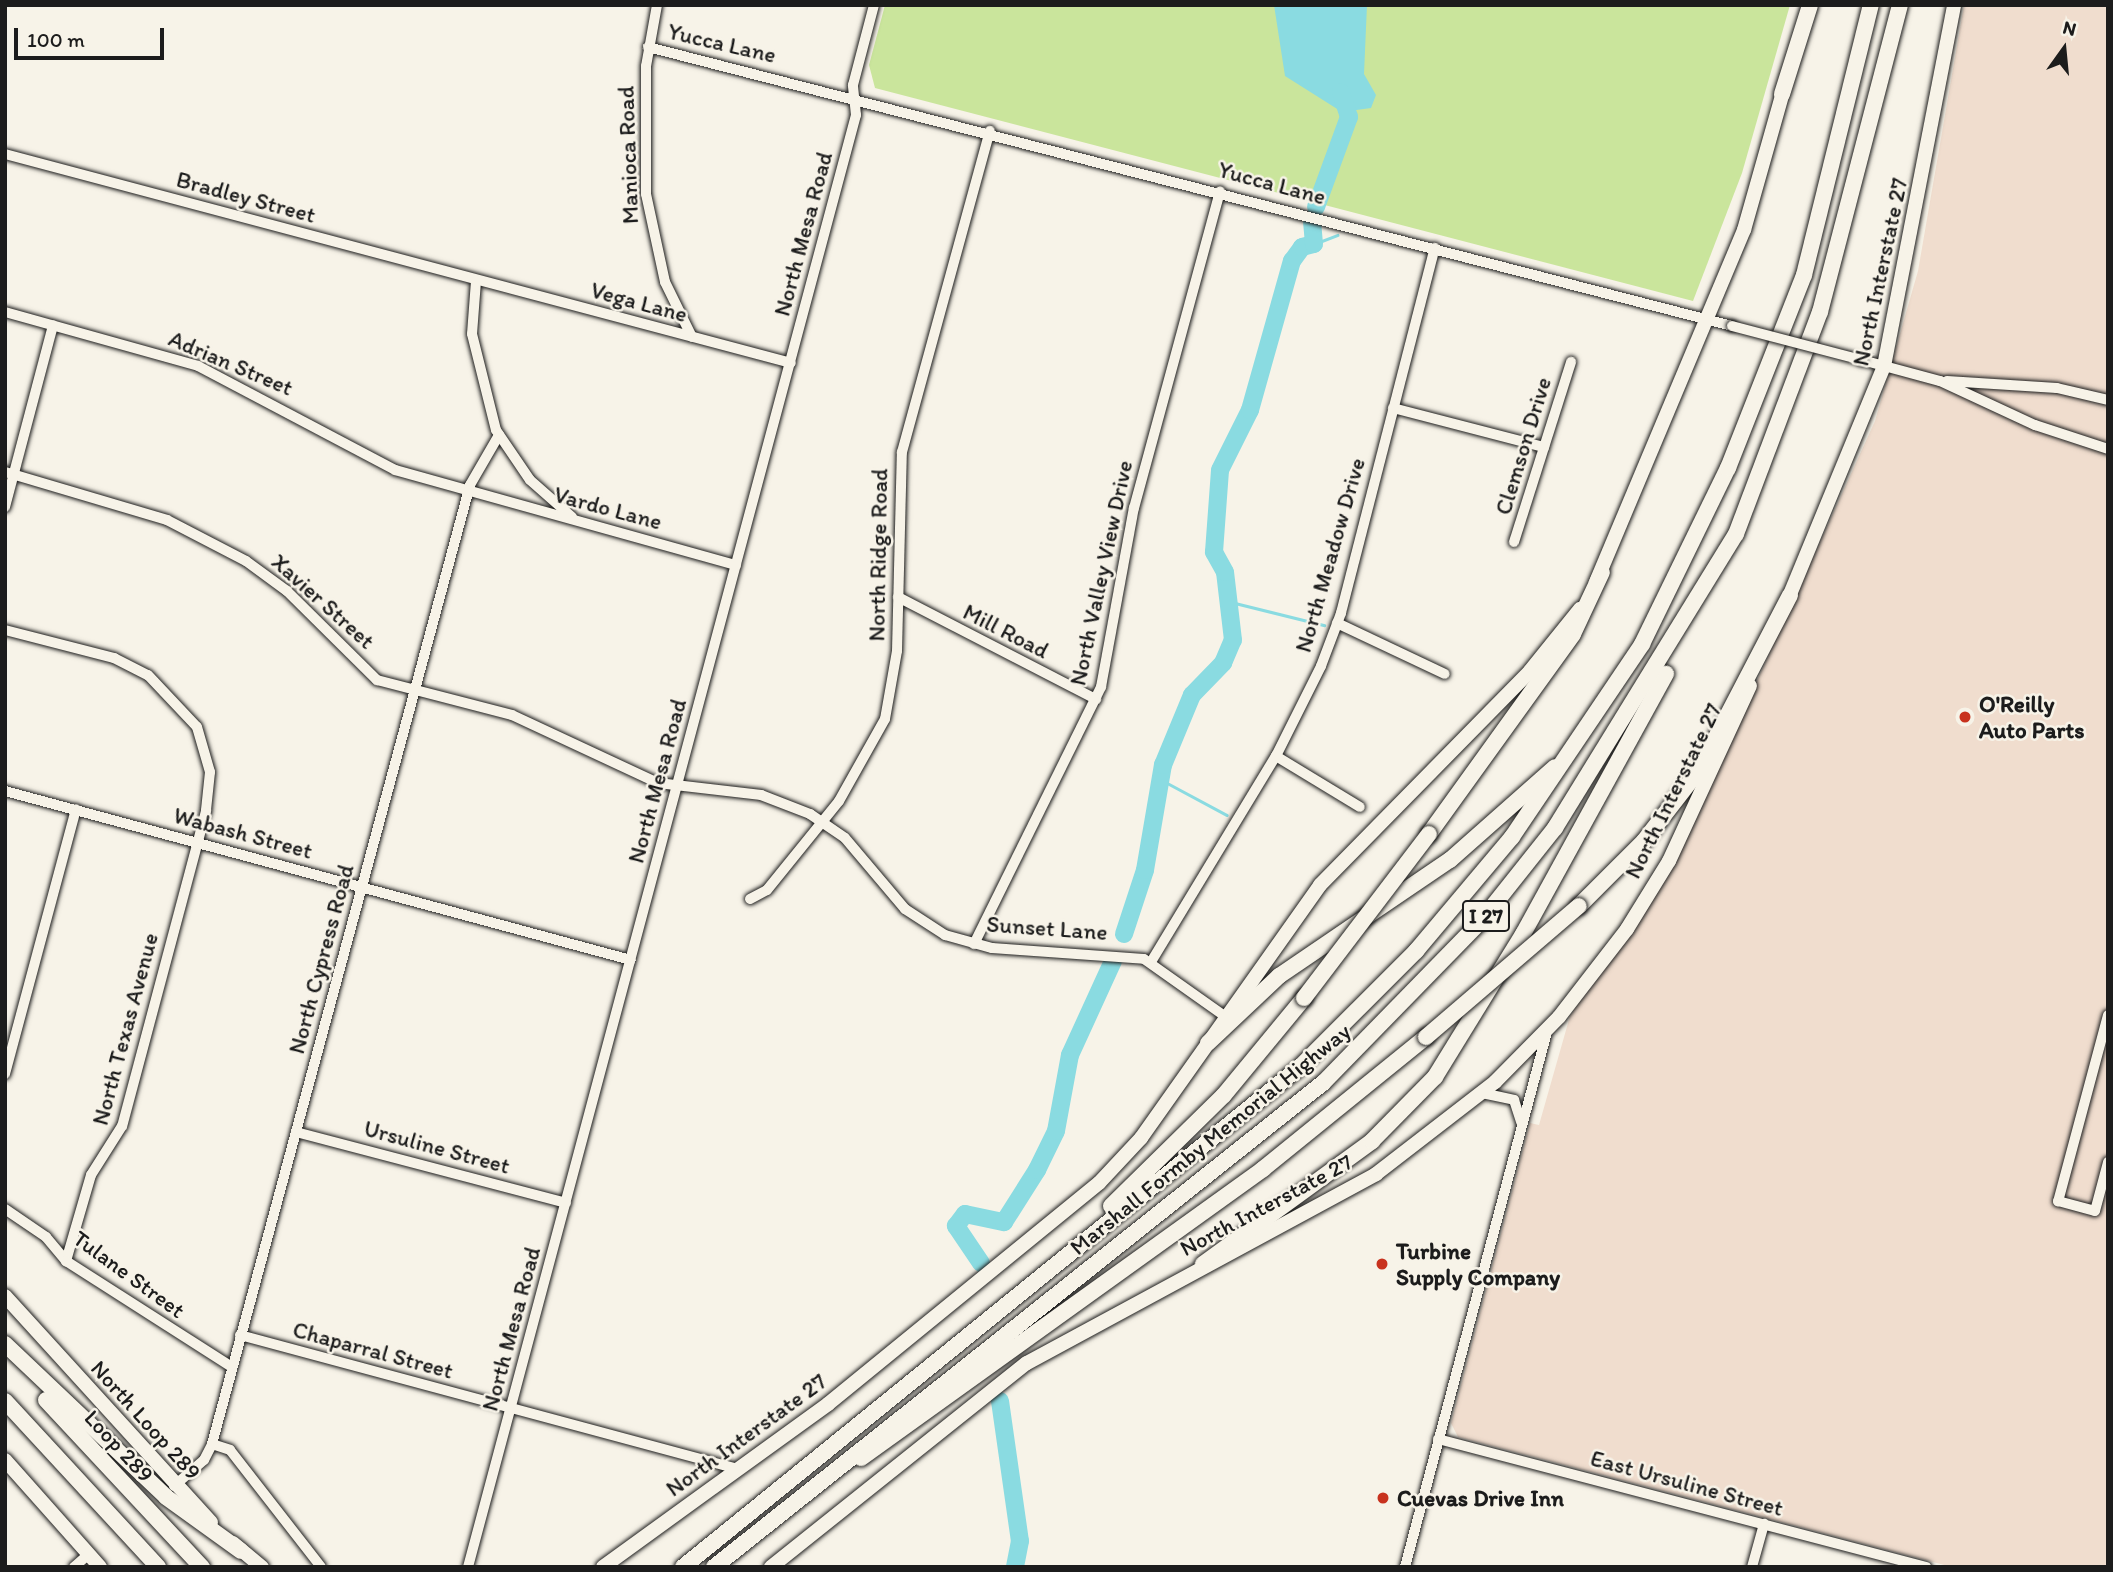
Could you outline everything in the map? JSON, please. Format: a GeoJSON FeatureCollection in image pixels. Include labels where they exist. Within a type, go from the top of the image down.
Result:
{"type":"FeatureCollection","features":[{"type":"Feature","properties":{"kind":"highway"},"geometry":{"type":"LineString","coordinates":[[1782,94],[1810,5]]}},
{"type":"Feature","properties":{"kind":"highway","name":"Marshall Formby Memorial Highway"},"geometry":{"type":"LineString","coordinates":[[683,1567],[1347,1023],[1489,866],[1569,754],[1642,644],[1679,572],[1791,315],[1871,5]]}},
{"type":"Feature","properties":{"kind":"highway","name":"Marshall Formby Memorial Highway"},"geometry":{"type":"LineString","coordinates":[[714,1567],[1323,1083],[1378,1033],[1481,921],[1555,828],[1735,534],[1820,312],[1900,5]]}},
{"type":"Feature","properties":{"kind":"highway"},"geometry":{"type":"LineString","coordinates":[[1203,1264],[1372,1141],[1447,1062],[1625,754],[1735,534]]}},
{"type":"Feature","properties":{"kind":"highway"},"geometry":{"type":"LineString","coordinates":[[1007,1304],[1191,1129],[1304,998],[1429,834],[1573,634],[1602,572]]}},
{"type":"Feature","properties":{"kind":"highway"},"geometry":{"type":"LineString","coordinates":[[764,1525],[1214,1205],[1426,1037],[1579,906],[1644,841],[1699,769],[1790,595]]}},
{"type":"Feature","properties":{"kind":"highway"},"geometry":{"type":"LineString","coordinates":[[1208,1043],[1279,976],[1450,860],[1569,754]]}},
{"type":"Feature","properties":{"kind":"highway"},"geometry":{"type":"LineString","coordinates":[[5,1344],[166,1497],[242,1551]]}},
{"type":"Feature","properties":{"kind":"highway","name":"Loop 289"},"geometry":{"type":"LineString","coordinates":[[5,1353],[202,1567]]}},
{"type":"Feature","properties":{"kind":"highway"},"geometry":{"type":"LineString","coordinates":[[5,1401],[158,1567]]}},
{"type":"Feature","properties":{"kind":"main road","name":"North Interstate 27"},"geometry":{"type":"LineString","coordinates":[[603,1567],[875,1368],[1099,1183],[1141,1138],[1321,885],[1530,671],[1602,572],[1744,230],[1804,5]]}},
{"type":"Feature","properties":{"kind":"main road","name":"North Interstate 27"},"geometry":{"type":"LineString","coordinates":[[771,1567],[1006,1378],[1203,1264],[1376,1174],[1482,1093],[1547,1030],[1595,974],[1669,860],[1790,595],[1884,366],[1954,5]]}},
{"type":"Feature","properties":{"kind":"main road","name":"North Loop 289"},"geometry":{"type":"LineString","coordinates":[[5,1296],[173,1486],[262,1567]]}},
{"type":"Feature","properties":{"kind":"main road"},"geometry":{"type":"LineString","coordinates":[[5,1460],[100,1567]]}},
{"type":"Feature","properties":{"kind":"street","name":"Manioca Road"},"geometry":{"type":"LineString","coordinates":[[657,5],[648,47],[650,225],[665,282],[692,337]]}},
{"type":"Feature","properties":{"kind":"street","name":"North Mesa Road"},"geometry":{"type":"LineString","coordinates":[[468,1567],[856,115],[853,95],[874,5]]}},
{"type":"Feature","properties":{"kind":"street","name":"Yucca Lane"},"geometry":{"type":"LineString","coordinates":[[648,47],[853,95],[1940,380]]}},
{"type":"Feature","properties":{"kind":"street","name":"North Ridge Road"},"geometry":{"type":"LineString","coordinates":[[750,899],[767,890],[856,778],[885,719],[898,597],[902,452],[989,131]]}},
{"type":"Feature","properties":{"kind":"street","name":"Bradley Street"},"geometry":{"type":"LineString","coordinates":[[5,154],[476,281]]}},
{"type":"Feature","properties":{"kind":"street","name":"North Valley View Drive"},"geometry":{"type":"LineString","coordinates":[[974,944],[1096,699],[1133,508],[1220,191]]}},
{"type":"Feature","properties":{"kind":"street","name":"North Meadow Drive"},"geometry":{"type":"LineString","coordinates":[[1151,962],[1276,756],[1337,623],[1434,248]]}},
{"type":"Feature","properties":{"kind":"street","name":"Vega Lane"},"geometry":{"type":"LineString","coordinates":[[476,281],[791,363]]}},
{"type":"Feature","properties":{"kind":"street"},"geometry":{"type":"LineString","coordinates":[[476,281],[472,334],[499,435],[530,480],[580,522]]}},
{"type":"Feature","properties":{"kind":"street","name":"Adrian Street"},"geometry":{"type":"LineString","coordinates":[[5,312],[198,366],[299,415],[355,451],[467,493]]}},
{"type":"Feature","properties":{"kind":"street"},"geometry":{"type":"LineString","coordinates":[[5,507],[10,474],[54,325]]}},
{"type":"Feature","properties":{"kind":"street","name":"Clemson Drive"},"geometry":{"type":"LineString","coordinates":[[1514,541],[1571,362]]}},
{"type":"Feature","properties":{"kind":"street"},"geometry":{"type":"LineString","coordinates":[[1940,380],[2057,388],[2108,400]]}},
{"type":"Feature","properties":{"kind":"street"},"geometry":{"type":"LineString","coordinates":[[1940,380],[2035,425],[2108,449]]}},
{"type":"Feature","properties":{"kind":"street"},"geometry":{"type":"LineString","coordinates":[[1393,408],[1544,447]]}},
{"type":"Feature","properties":{"kind":"street","name":"North Cypress Road"},"geometry":{"type":"LineString","coordinates":[[173,1486],[205,1460],[212,1444],[467,493],[499,435]]}},
{"type":"Feature","properties":{"kind":"street","name":"Xavier Street"},"geometry":{"type":"LineString","coordinates":[[10,474],[107,499],[209,541],[287,591],[377,680],[414,691]]}},
{"type":"Feature","properties":{"kind":"street","name":"Vardo Lane"},"geometry":{"type":"LineString","coordinates":[[467,493],[737,565]]}},
{"type":"Feature","properties":{"kind":"street","name":"Mill Road"},"geometry":{"type":"LineString","coordinates":[[898,597],[1096,699]]}},
{"type":"Feature","properties":{"kind":"street"},"geometry":{"type":"LineString","coordinates":[[1337,623],[1445,674]]}},
{"type":"Feature","properties":{"kind":"street","name":"North Texas Avenue"},"geometry":{"type":"LineString","coordinates":[[5,630],[114,658],[148,675],[178,702],[208,757],[211,784],[122,1126],[91,1175],[66,1261]]}},
{"type":"Feature","properties":{"kind":"street","name":"Sunset Lane"},"geometry":{"type":"LineString","coordinates":[[414,691],[512,715],[644,779],[677,786],[761,795],[821,820],[921,923],[974,944],[1087,950],[1151,962],[1226,1017]]}},
{"type":"Feature","properties":{"kind":"street"},"geometry":{"type":"LineString","coordinates":[[1276,756],[1360,807]]}},
{"type":"Feature","properties":{"kind":"street","name":"Wabash Street"},"geometry":{"type":"LineString","coordinates":[[5,791],[631,960]]}},
{"type":"Feature","properties":{"kind":"street"},"geometry":{"type":"LineString","coordinates":[[5,1074],[76,810]]}},
{"type":"Feature","properties":{"kind":"street"},"geometry":{"type":"LineString","coordinates":[[2108,1015],[2058,1201],[2095,1210],[2108,1162]]}},
{"type":"Feature","properties":{"kind":"street"},"geometry":{"type":"LineString","coordinates":[[1405,1567],[1547,1030]]}},
{"type":"Feature","properties":{"kind":"street"},"geometry":{"type":"LineString","coordinates":[[1482,1093],[1514,1100],[1522,1126]]}},
{"type":"Feature","properties":{"kind":"street","name":"Ursuline Street"},"geometry":{"type":"LineString","coordinates":[[296,1132],[566,1203]]}},
{"type":"Feature","properties":{"kind":"street","name":"Tulane Street"},"geometry":{"type":"LineString","coordinates":[[5,1209],[46,1237],[66,1261],[232,1367]]}},
{"type":"Feature","properties":{"kind":"street","name":"Chaparral Street"},"geometry":{"type":"LineString","coordinates":[[240,1335],[738,1469]]}},
{"type":"Feature","properties":{"kind":"street","name":"East Ursuline Street"},"geometry":{"type":"LineString","coordinates":[[1438,1439],[1926,1567]]}},
{"type":"Feature","properties":{"kind":"street"},"geometry":{"type":"LineString","coordinates":[[212,1444],[230,1450],[321,1567]]}},
{"type":"Feature","properties":{"kind":"street"},"geometry":{"type":"LineString","coordinates":[[1752,1567],[1763,1524]]}},
{"type":"Feature","properties":{"kind":"street"},"geometry":{"type":"LineString","coordinates":[[74,1567],[89,1554]]}},
{"type":"Feature","properties":{"kind":"shaded area"},"geometry":{"type":"Polygon","coordinates":[[[1964,5],[2108,5],[2108,1567],[1952,1567],[1458,1437],[1451,1423],[1530,1123],[1539,1125],[1570,1016],[1676,859],[1875,421],[1918,271],[1964,5]]]}},
{"type":"Feature","properties":{"kind":"green space"},"geometry":{"type":"Polygon","coordinates":[[[885,5],[1790,5],[1742,173],[1693,301],[875,88],[869,65],[885,5]]]}},
{"type":"Feature","properties":{"kind":"water"},"geometry":{"type":"Polygon","coordinates":[[[1274,5],[1367,5],[1364,74],[1376,95],[1371,108],[1342,112],[1285,76],[1274,5]]]}},
{"type":"Feature","properties":{"kind":"waterway"},"geometry":{"type":"LineString","coordinates":[[1316,207],[1349,117],[1341,92]]}},
{"type":"Feature","properties":{"kind":"waterway"},"geometry":{"type":"LineString","coordinates":[[1124,934],[1145,870],[1163,765],[1192,695],[1223,663],[1233,640],[1225,572],[1214,552],[1220,470],[1250,410],[1292,261],[1302,247],[1314,244],[1312,222]]}},
{"type":"Feature","properties":{"kind":"waterway"},"geometry":{"type":"LineString","coordinates":[[1314,244],[1337,235]]}},
{"type":"Feature","properties":{"kind":"waterway"},"geometry":{"type":"LineString","coordinates":[[1231,602],[1324,625]]}},
{"type":"Feature","properties":{"kind":"waterway"},"geometry":{"type":"LineString","coordinates":[[1158,778],[1227,815]]}},
{"type":"Feature","properties":{"kind":"waterway"},"geometry":{"type":"LineString","coordinates":[[981,1263],[956,1226],[965,1214],[1004,1222],[1037,1170],[1056,1131],[1070,1055],[1113,961]]}},
{"type":"Feature","properties":{"kind":"waterway"},"geometry":{"type":"LineString","coordinates":[[1000,1401],[1020,1541],[1015,1567]]}},
{"type":"Feature","properties":{"kind":"place","name":"O'Reilly Auto Parts"},"geometry":{"type":"Point","coordinates":[1965,717]}},
{"type":"Feature","properties":{"kind":"place","name":"Turbine Supply Company"},"geometry":{"type":"Point","coordinates":[1382,1264]}},
{"type":"Feature","properties":{"kind":"place","name":"Cuevas Drive Inn"},"geometry":{"type":"Point","coordinates":[1383,1498]}}]}
